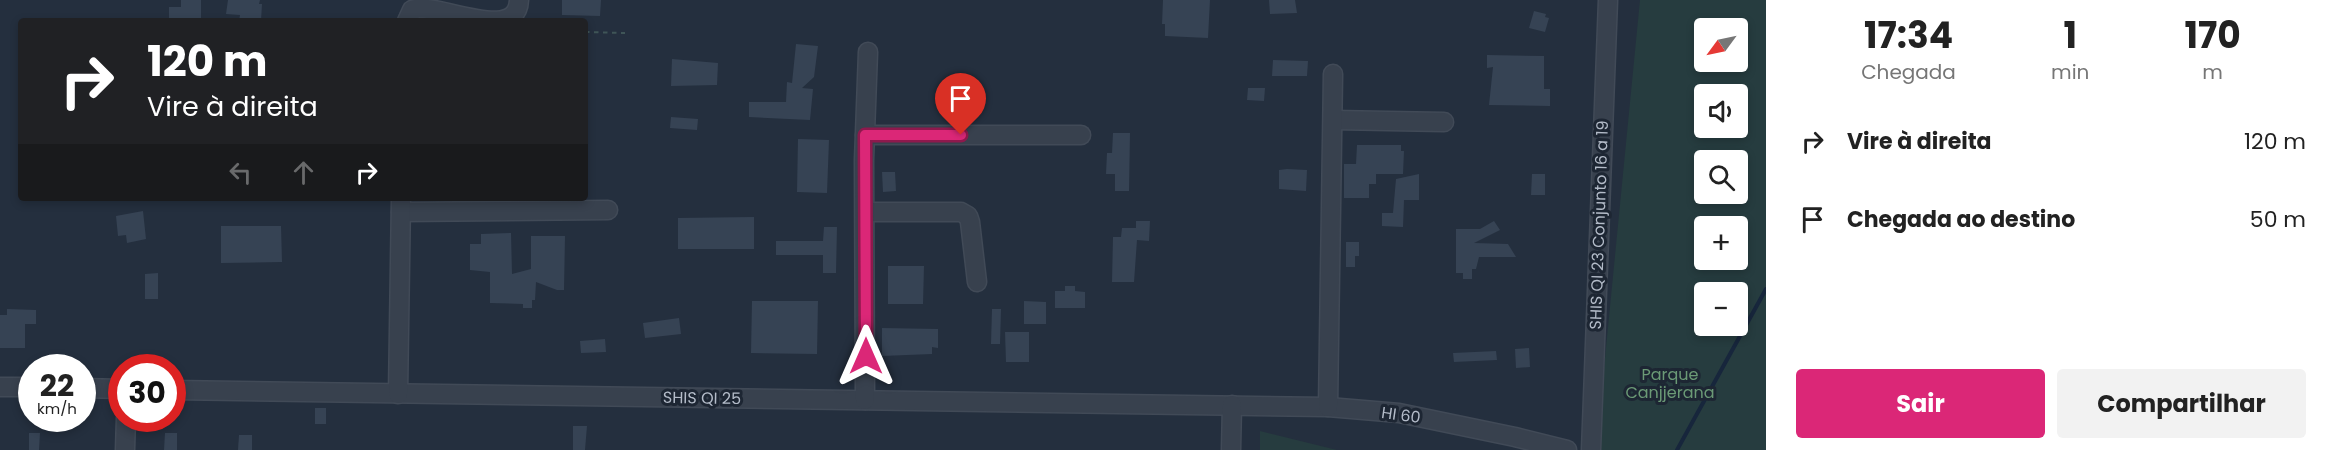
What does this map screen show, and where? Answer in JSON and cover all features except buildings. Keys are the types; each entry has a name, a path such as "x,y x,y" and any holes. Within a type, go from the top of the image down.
{"street":[{"path":"508,18 518,6 519,0"},
{"name":"SHIS QI 23 Conjunto 16 a 19","path":"1591,450 1608,0"},
{"path":"408,18 412,10 420,6 453,9 472,16 486,18"},
{"path":"865,400 865,135 868,51"},
{"path":"1328,407 1334,74"},
{"path":"1333,120 1444,122"},
{"path":"865,135 1081,135"},
{"path":"398,394 401,205 608,210"},
{"path":"866,212 961,212 968,216 977,282"},
{"path":"0,387 18,387"},
{"name":"SHIS QI 25","path":"186,390 1232,405"},
{"path":"1231,450 1232,405"},
{"name":"HI 60","path":"1232,405 1328,407 1399,413 1515,436 1567,450"},
{"path":"126,432 126,450"}],"path":[{"path":"588,32 625,33"}],"green space":[{"name":"Parque Canjjerana","path":"1640,0 1766,0 1766,450 1596,450"},
{"path":"1260,431 1337,450 1260,450"}],"waterway":[{"path":"1677,450 1766,289"}],"route":[{"path":"866,356 865,135 961,135"}]}
